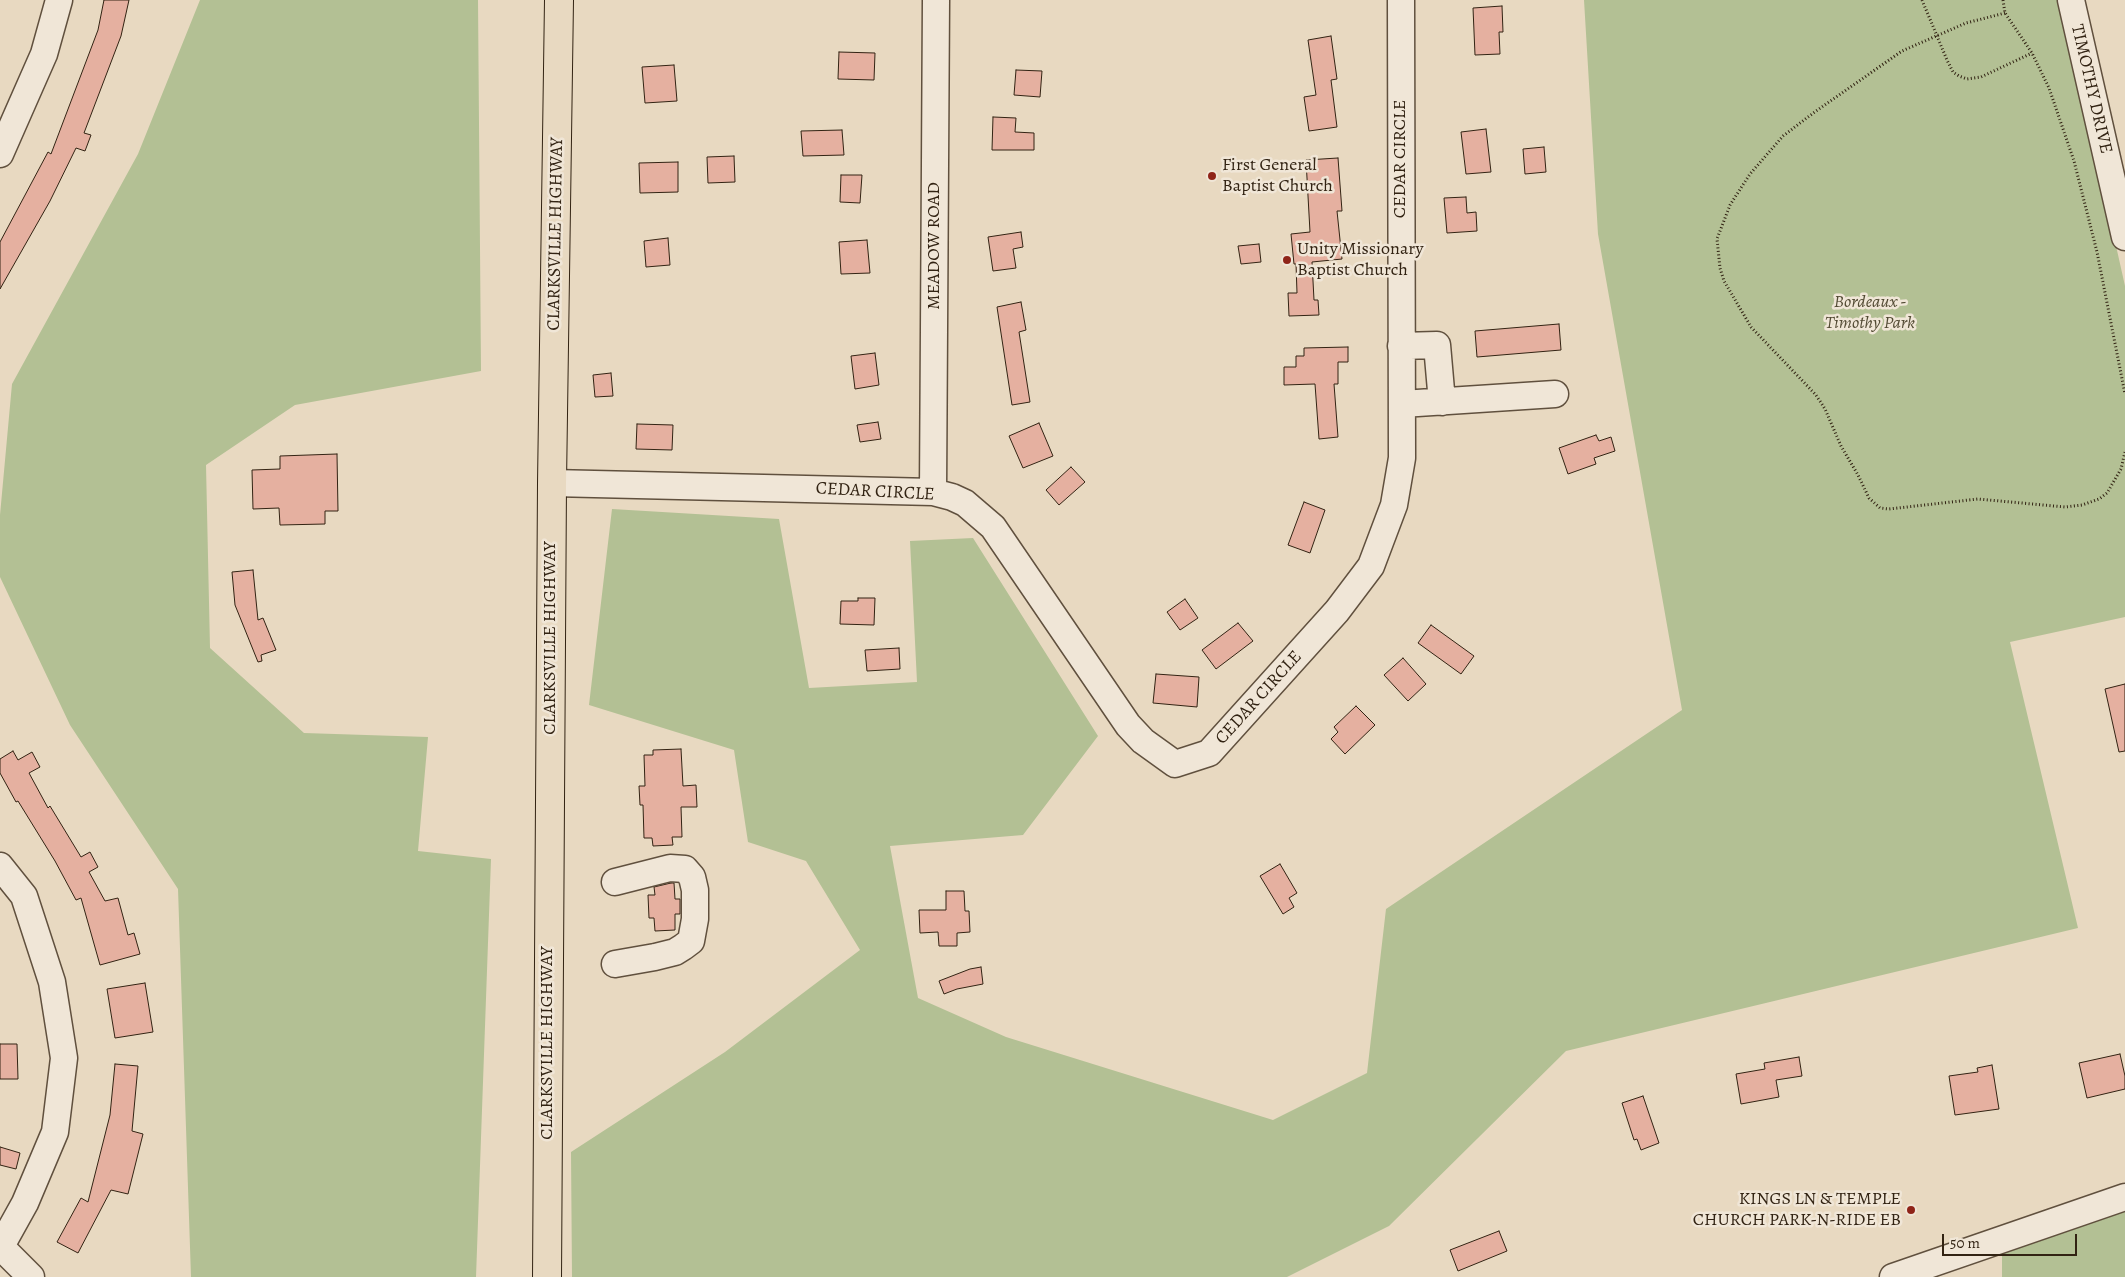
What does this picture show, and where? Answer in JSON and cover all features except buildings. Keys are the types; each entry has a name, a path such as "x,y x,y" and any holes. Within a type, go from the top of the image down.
{"main road":[{"name":"CLARKSVILLE HIGHWAY","path":"547,1277 552,483 559,0"}],"street":[{"path":"0,154 44,54 59,0"},
{"name":"MEADOW ROAD","path":"934,492 936,0"},
{"name":"CEDAR CIRCLE","path":"552,483 934,492 965,503 993,527 1128,724 1143,741 1174,764 1209,753 1337,611 1371,566 1394,505 1402,458 1401,0"},
{"name":"TIMOTHY DRIVE","path":"2071,0 2125,237"},
{"path":"1401,346 1437,345 1442,402"},
{"path":"1402,404 1554,394"},
{"path":"0,866 24,896 52,982 64,1058 55,1132 25,1203 0,1247 31,1277"},
{"path":"615,882 670,868 684,870 692,876 694,883 695,919 691,941 683,947 661,956 615,964"},
{"path":"1893,1277 2125,1197"}],"path":[{"path":"1922,0 1953,72 1967,79 1981,77 2032,53"},
{"path":"2003,0 2005,13 2032,53 2049,88 2074,160 2097,252 2125,394"},
{"path":"2005,13 1973,21 1936,35 1902,51 1783,136 1750,174 1730,205 1717,239 1720,268 1724,281 1751,328 1816,395 1825,409 1841,446 1869,498 1880,508 1889,509 1978,499 2064,507 2082,505 2099,499 2107,493 2121,469 2125,452"}],"green space":[{"path":"200,0 478,0 481,371 295,405 206,465 210,648 304,733 428,737 418,851 491,859 476,1277 191,1277 178,889 70,725 0,577 0,515 12,384 138,154"},
{"name":"Bordeaux - Timothy Park","path":"1584,0 2061,0 2125,286 2125,617 2010,642 2078,928 1566,1051 1389,1226 1287,1277 572,1277 571,1152 725,1052 860,950 806,861 748,842 734,750 589,705 612,509 779,519 809,688 917,682 910,541 973,538 1098,736 1023,835 890,846 918,998 1006,1037 1273,1120 1367,1073 1386,909 1682,710 1598,234"},
{"path":"2125,1197 2125,1277 2002,1277 2002,1239"}],"place":[{"name":"First General Baptist Church","path":"1212,176"},
{"name":"Unity Missionary Baptist Church","path":"1287,260"},
{"name":"KINGS LN & TEMPLE CHURCH PARK-N-RIDE EB","path":"1911,1210"}]}
